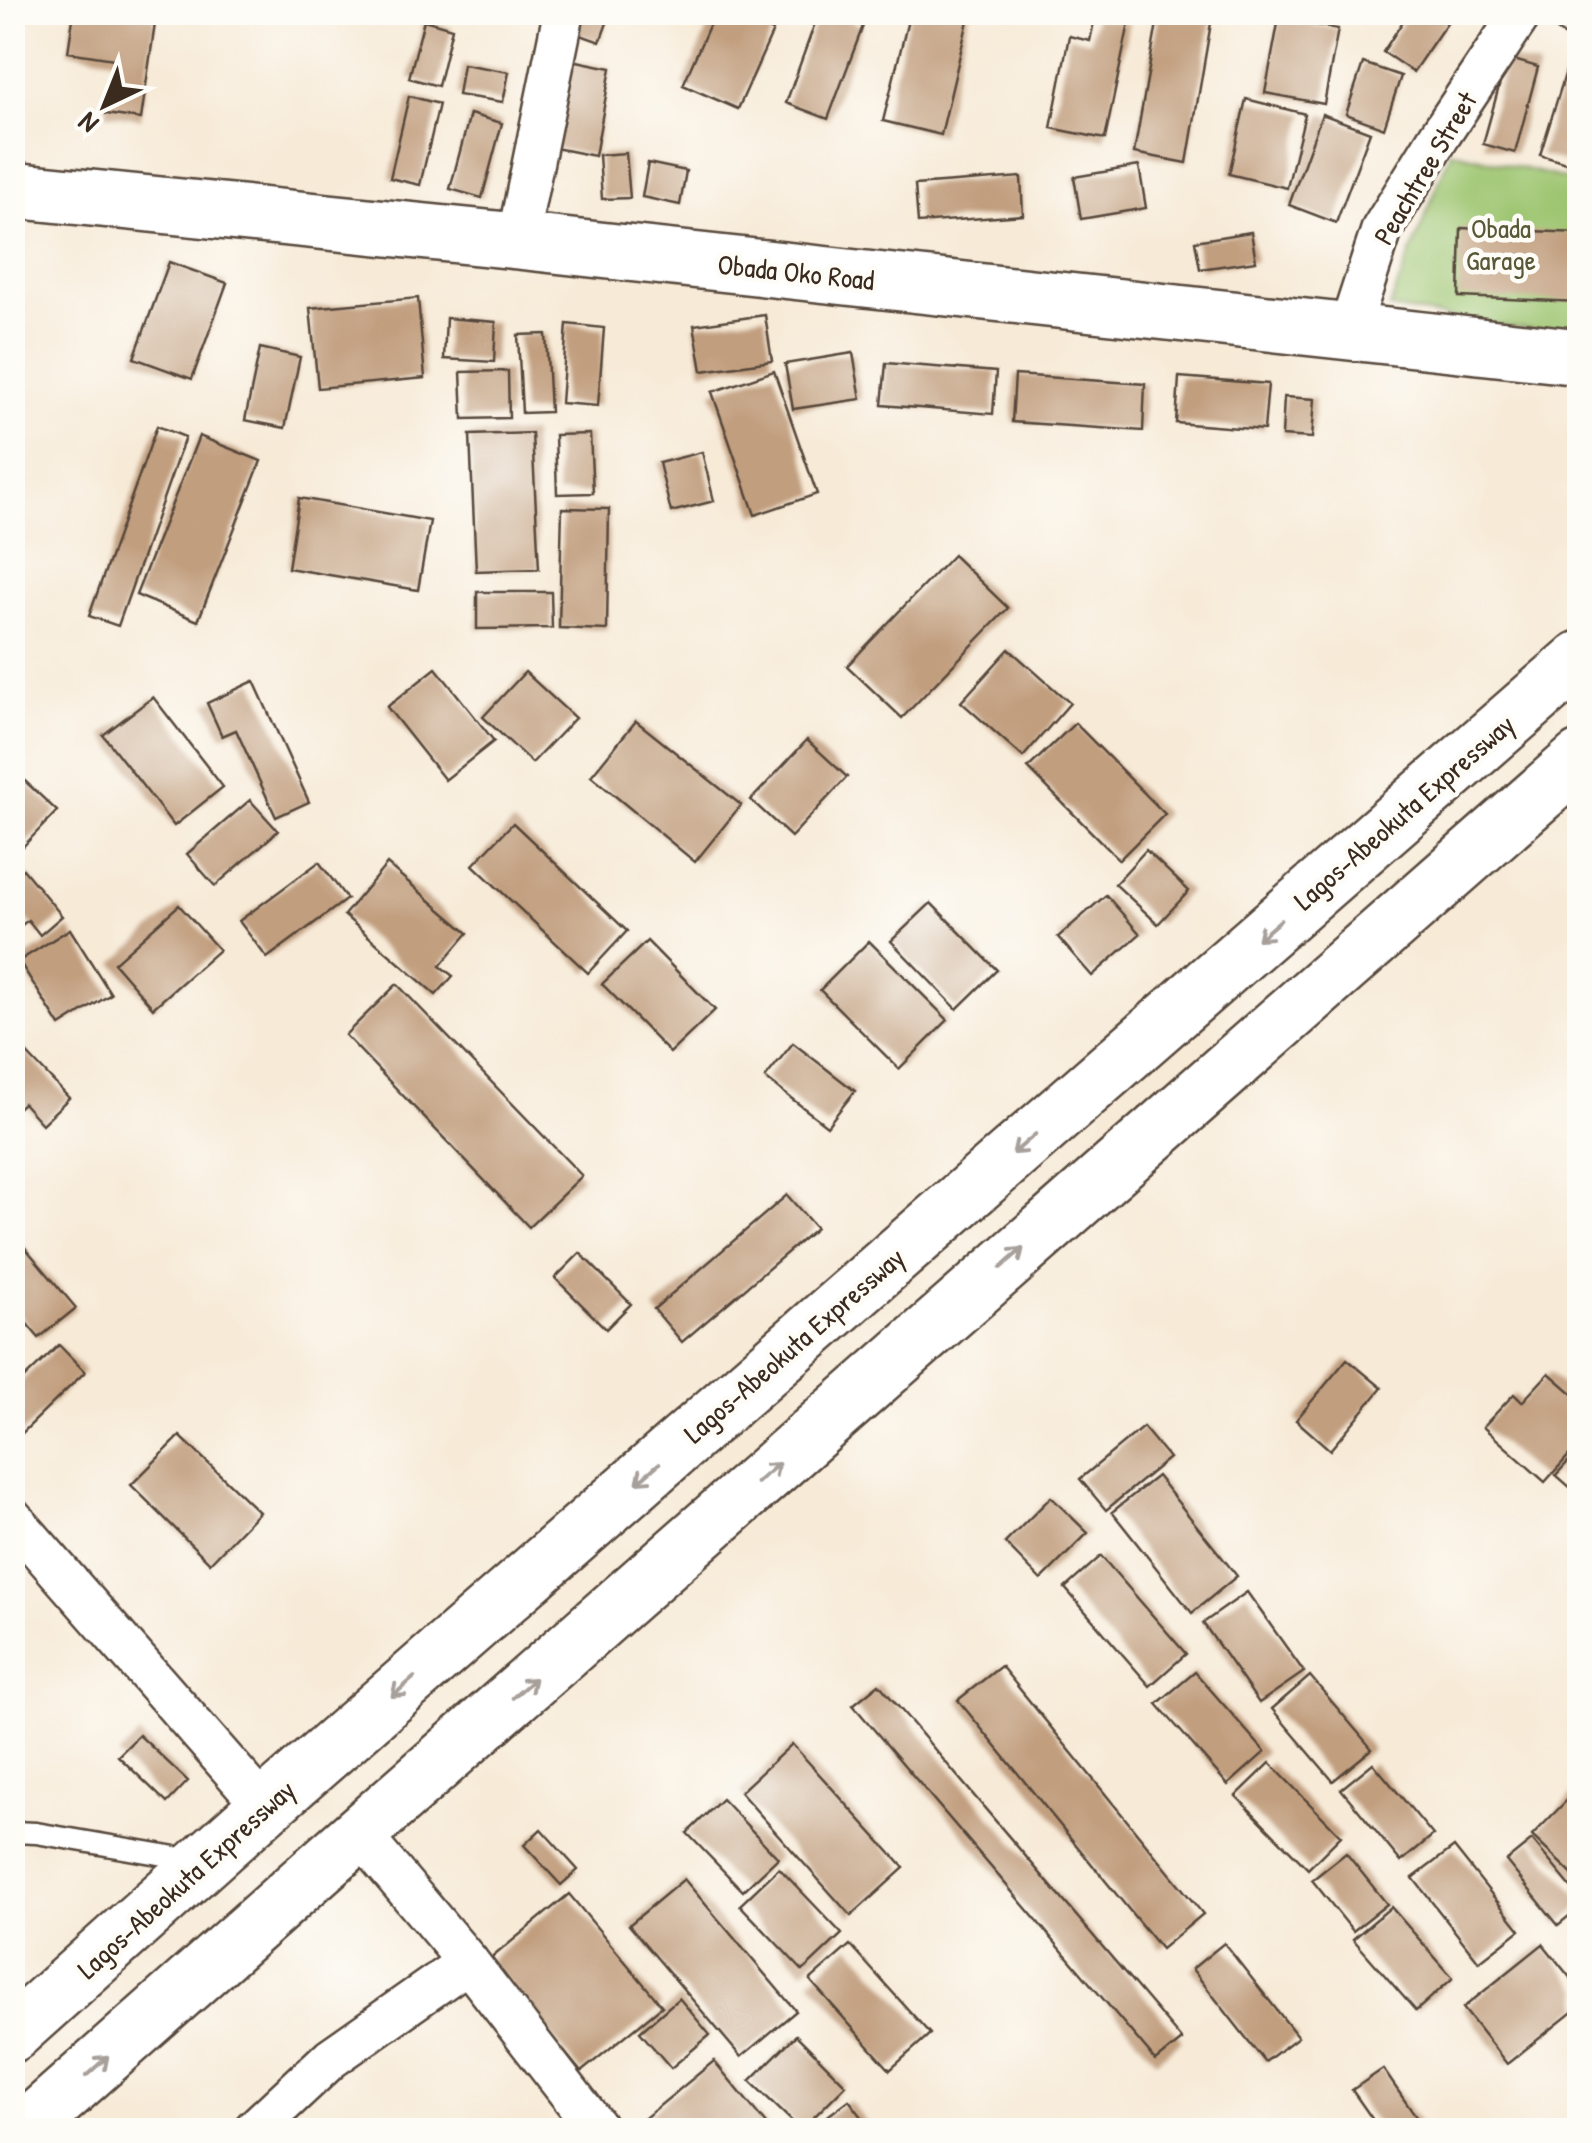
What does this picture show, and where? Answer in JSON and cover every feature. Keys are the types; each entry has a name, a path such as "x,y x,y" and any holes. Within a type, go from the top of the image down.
{"main road":[{"name":"Obada Oko Road","path":"12,190 1580,356"},
{"name":"Lagos-Abeokuta Expressway","path":"12,2034 266,1807 1580,659"},
{"path":"24,2130 1580,759"}],"street":[{"path":"516,241 564,12"},
{"name":"Peachtree Street","path":"1348,333 1382,230 1522,12"},
{"path":"12,1518 266,1807"},
{"path":"359,1832 468,1962 598,2130"},
{"path":"254,2130 331,2058 468,1962"}],"lane":[{"path":"12,1832 205,1862"}],"green space":[{"name":"Obada Garage","path":"1451,151 1579,182 1579,335 1389,308"}],"building":[{"path":"74,12 130,12 156,17 141,119 106,114 114,59 68,52"},
{"path":"576,12 611,12 600,42 569,31"},
{"path":"715,12 732,12 773,31 738,109 683,85"},
{"path":"819,12 863,26 828,119 786,103"},
{"path":"910,12 970,12 941,135 883,121"},
{"path":"1159,12 1212,17 1187,163 1134,153"},
{"path":"1409,12 1434,12 1448,21 1413,72 1383,52"},
{"path":"1533,12 1580,12 1580,47"},
{"path":"1095,17 1129,23 1105,139 1051,128 1069,36 1090,41"},
{"path":"1279,18 1338,29 1324,104 1265,93"},
{"path":"424,20 452,28 438,86 409,78"},
{"path":"562,58 611,68 595,156 545,146"},
{"path":"1507,58 1538,67 1515,153 1483,144"},
{"path":"1363,63 1401,76 1384,128 1346,114"},
{"path":"463,64 509,72 503,102 458,95"},
{"path":"1567,68 1580,72 1580,141 1572,165 1540,155"},
{"path":"409,96 439,104 420,185 390,178"},
{"path":"1246,99 1305,114 1287,188 1229,174"},
{"path":"470,114 502,123 482,198 450,189"},
{"path":"1322,114 1370,132 1336,223 1289,205"},
{"path":"626,153 630,198 602,199 599,155"},
{"path":"648,163 686,171 680,205 642,197"},
{"path":"1139,166 1146,208 1081,219 1074,177"},
{"path":"1021,177 1023,215 918,223 915,185"},
{"path":"1461,228 1580,233 1580,302 1459,297"},
{"path":"1251,232 1256,261 1200,269 1195,241"},
{"path":"169,262 227,283 192,379 134,358"},
{"path":"418,298 425,378 318,388 310,308"},
{"path":"765,315 772,361 702,371 694,325"},
{"path":"446,318 496,322 494,362 444,359"},
{"path":"567,324 604,328 598,406 561,403"},
{"path":"546,334 550,412 522,413 518,335"},
{"path":"260,348 300,357 285,428 245,420"},
{"path":"853,353 861,399 793,409 785,364"},
{"path":"886,363 996,372 993,414 882,405"},
{"path":"508,371 509,418 463,419 461,372"},
{"path":"774,371 817,494 755,515 712,392"},
{"path":"1015,375 1145,384 1143,431 1012,422"},
{"path":"1179,377 1268,384 1264,430 1176,423"},
{"path":"1284,397 1315,399 1312,438 1282,436"},
{"path":"157,426 185,437 118,626 89,616"},
{"path":"532,433 539,569 476,571 470,435"},
{"path":"590,434 593,493 557,494 555,435"},
{"path":"199,436 261,461 198,621 136,595"},
{"path":"702,452 714,501 671,512 659,463"},
{"path":"299,498 430,521 418,590 288,568"},
{"path":"562,508 609,509 607,630 559,628"},
{"path":"953,555 1008,608 902,718 847,666"},
{"path":"477,592 551,592 552,628 477,629"},
{"path":"1009,649 1070,703 1023,757 961,702"},
{"path":"436,668 494,741 445,780 387,707"},
{"path":"525,672 575,718 532,763 483,717"},
{"path":"254,681 309,802 276,817 236,730 222,736 207,703"},
{"path":"153,697 223,787 174,826 103,735"},
{"path":"636,721 741,805 695,862 591,776"},
{"path":"1075,723 1165,814 1119,860 1028,768"},
{"path":"807,740 847,777 791,837 751,800"},
{"path":"12,769 57,811 15,855 12,853"},
{"path":"250,800 278,831 215,886 187,854"},
{"path":"513,823 627,931 588,973 473,865"},
{"path":"1146,850 1189,891 1158,924 1115,884"},
{"path":"319,862 347,899 267,958 239,921"},
{"path":"387,864 468,933 440,966 453,976 436,995 344,915"},
{"path":"23,869 62,916 40,935 28,920 12,933 12,878"},
{"path":"1106,895 1140,934 1092,976 1058,937"},
{"path":"931,903 997,970 957,1009 891,941"},
{"path":"179,905 219,950 153,1008 114,963"},
{"path":"70,929 111,994 60,1026 19,961"},
{"path":"647,941 715,1010 670,1053 602,984"},
{"path":"869,941 948,1020 899,1069 820,990"},
{"path":"397,984 582,1176 529,1227 345,1035"},
{"path":"17,1043 69,1098 42,1124 23,1103 12,1113 12,1048"},
{"path":"793,1043 855,1091 827,1126 765,1078"},
{"path":"787,1195 816,1228 682,1342 654,1309"},
{"path":"12,1232 76,1308 39,1338 12,1306"},
{"path":"580,1253 631,1304 606,1329 555,1278"},
{"path":"59,1345 85,1372 12,1443 12,1390"},
{"path":"1347,1359 1382,1388 1330,1450 1296,1420"},
{"path":"1549,1373 1580,1400 1580,1443 1545,1482 1483,1427 1514,1394 1522,1402"},
{"path":"1143,1427 1169,1458 1106,1510 1080,1479"},
{"path":"180,1436 259,1512 210,1563 131,1485"},
{"path":"1580,1449 1580,1496 1556,1475"},
{"path":"1157,1476 1237,1576 1192,1613 1112,1512"},
{"path":"1051,1497 1088,1533 1041,1580 1005,1543"},
{"path":"1101,1556 1186,1654 1150,1686 1065,1588"},
{"path":"1247,1592 1304,1672 1259,1703 1203,1623"},
{"path":"1001,1666 1203,1914 1161,1949 958,1700"},
{"path":"1195,1672 1265,1752 1228,1785 1157,1704"},
{"path":"1310,1676 1372,1749 1333,1781 1272,1709"},
{"path":"879,1684 1182,2040 1156,2061 853,1705"},
{"path":"139,1735 188,1781 167,1803 118,1756"},
{"path":"792,1744 904,1868 851,1916 740,1792"},
{"path":"1270,1763 1341,1836 1308,1869 1236,1796"},
{"path":"1373,1763 1433,1835 1401,1862 1341,1789"},
{"path":"1572,1795 1580,1803 1580,1882 1532,1836"},
{"path":"722,1799 778,1858 743,1891 687,1833"},
{"path":"541,1829 578,1870 561,1885 524,1845"},
{"path":"1532,1840 1580,1898 1580,1907 1558,1925 1506,1861"},
{"path":"1454,1847 1520,1930 1479,1962 1413,1878"},
{"path":"1346,1853 1387,1904 1353,1931 1312,1880"},
{"path":"779,1868 842,1934 803,1971 740,1905"},
{"path":"684,1879 796,2011 741,2057 629,1925"},
{"path":"569,1894 662,2006 581,2072 489,1960"},
{"path":"1391,1907 1453,1978 1416,2011 1353,1939"},
{"path":"1224,1943 1298,2037 1265,2062 1192,1969"},
{"path":"1543,1944 1580,1990 1580,2006 1507,2064 1463,2008"},
{"path":"850,1945 930,2034 890,2070 810,1980"},
{"path":"679,1998 710,2035 671,2068 640,2032"},
{"path":"796,2035 846,2085 801,2130 750,2081"},
{"path":"714,2061 771,2130 639,2130 635,2126"},
{"path":"1383,2069 1425,2130 1380,2130 1352,2090"},
{"path":"849,2100 872,2130 809,2130"}]}
